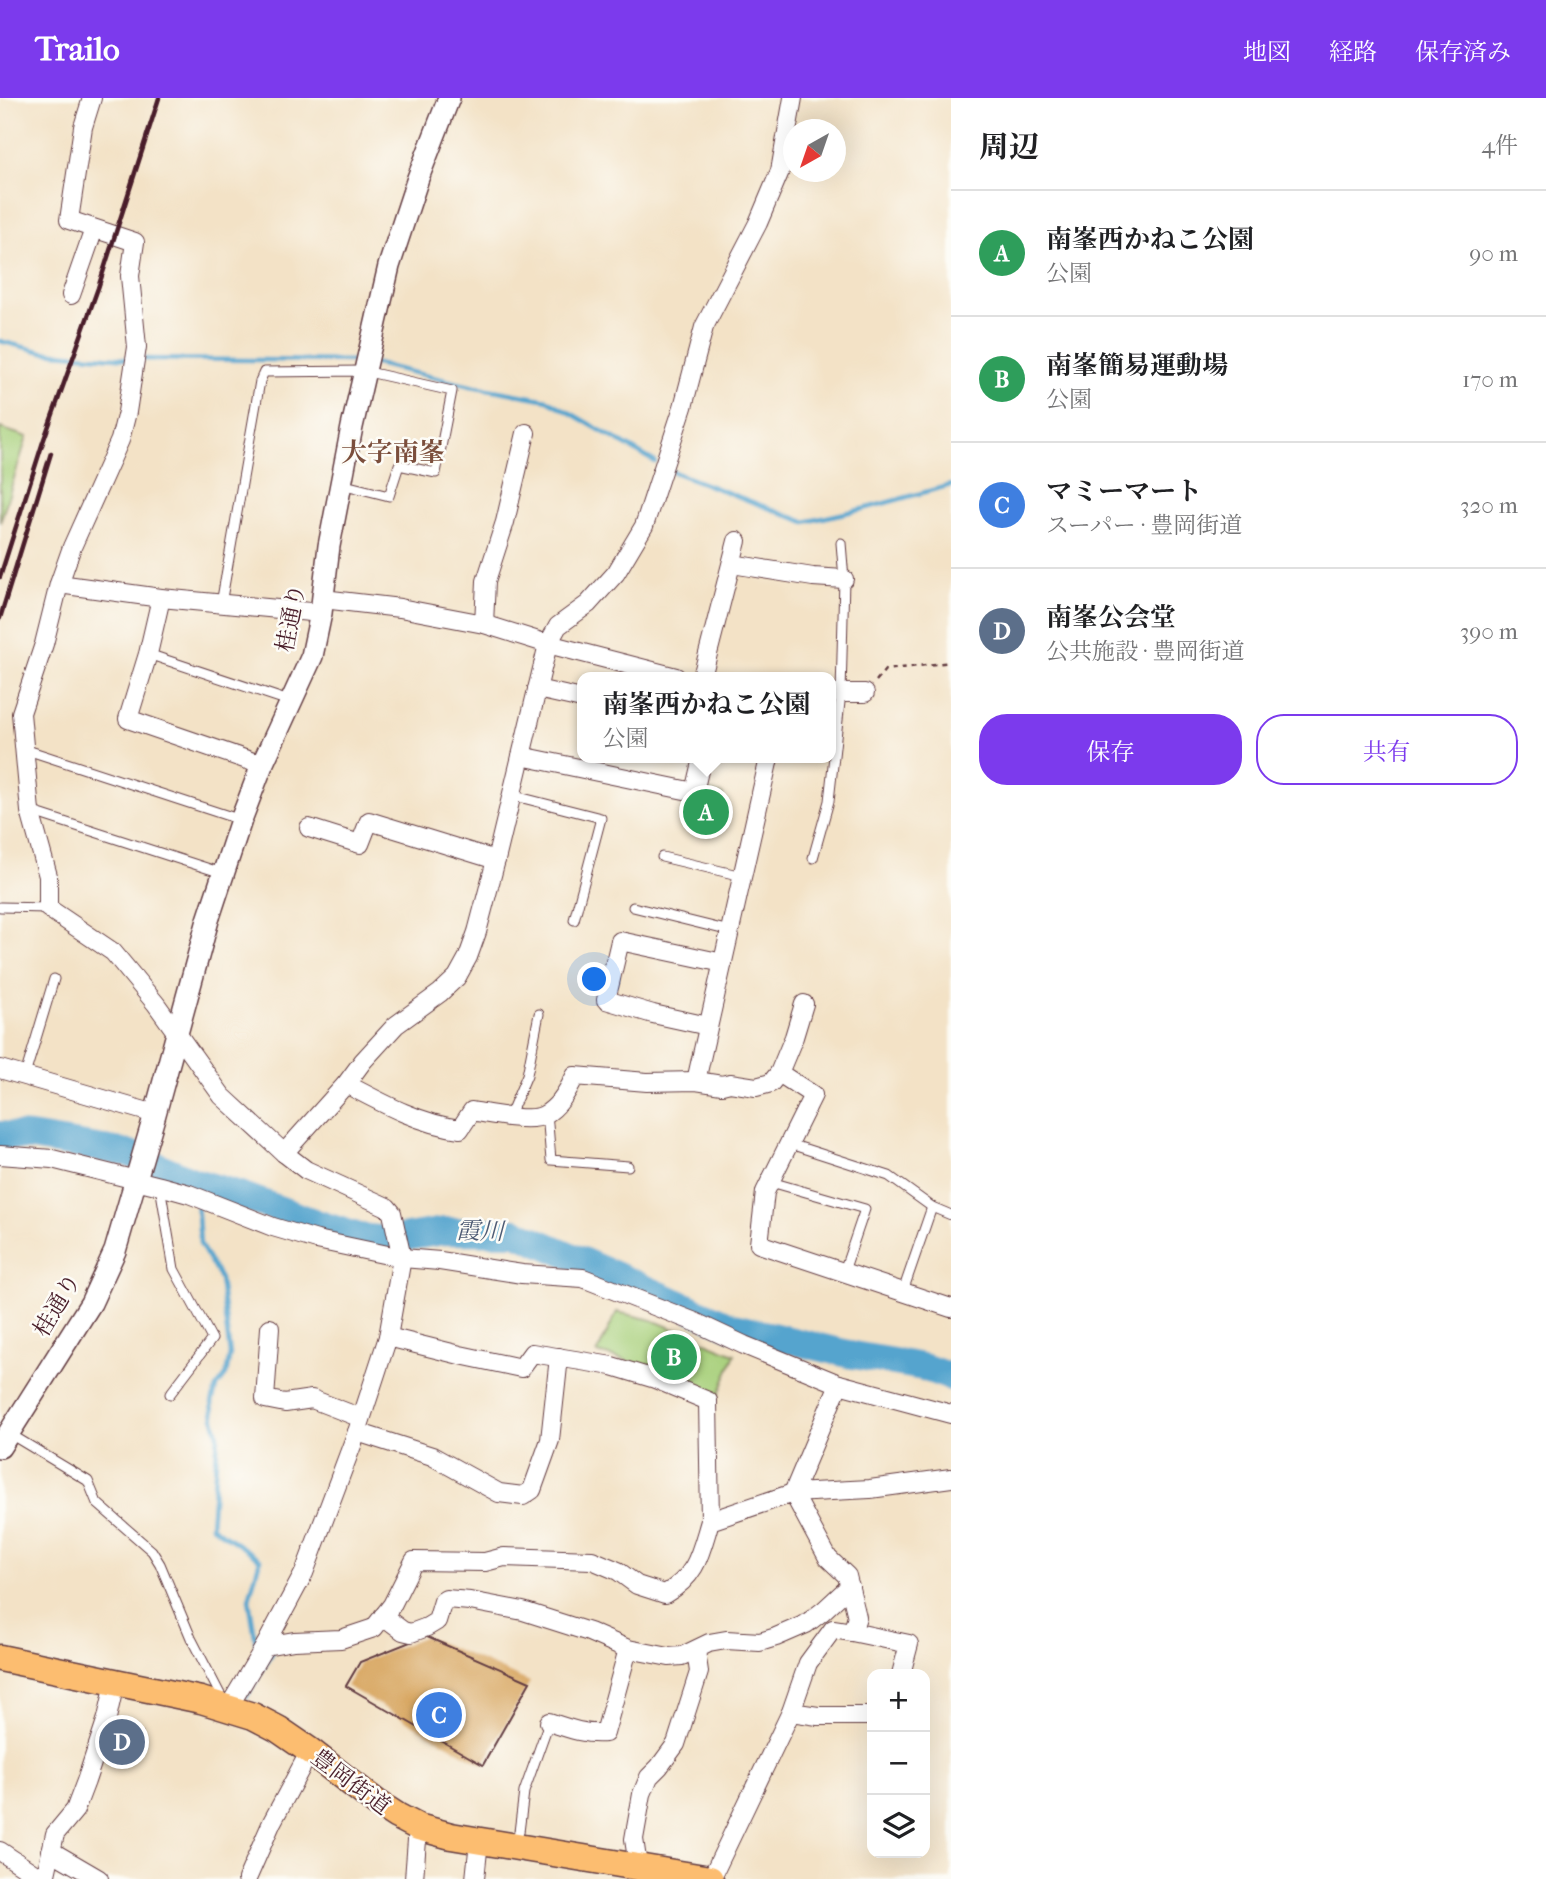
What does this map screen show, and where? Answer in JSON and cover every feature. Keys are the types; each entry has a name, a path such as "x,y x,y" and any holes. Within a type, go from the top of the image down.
{"main road":[{"name":"豊岡街道","path":"0,1658 228,1708 253,1716 310,1751 376,1803 418,1827 451,1836 513,1846 593,1869 638,1866 711,1879"}],"street":[{"path":"92,98 83,127 69,220 135,242 130,276 137,347 120,440 72,547 21,713 30,811 48,876 48,908 113,952 156,1004 222,1096 284,1153 306,1170 387,1207 392,1213 402,1258 388,1337 359,1425 304,1573 228,1708"},
{"name":"桂通り","path":"2,1442 91,1303 115,1251 223,873 262,765 312,656 340,484 389,266 449,98"},
{"path":"284,1153 396,1025 457,977 468,957 496,860 548,644 558,626 589,604 616,573 644,526 704,327 758,223 780,171 793,98"},
{"path":"71,295 94,229"},
{"path":"484,624 486,582 505,522 526,433"},
{"path":"703,672 737,541"},
{"path":"732,564 813,577 844,579"},
{"path":"59,584 221,604 400,608 484,624 548,644 657,672"},
{"path":"161,598 148,654 128,719 262,765"},
{"path":"537,688 577,698"},
{"path":"836,693 865,693"},
{"path":"521,757 694,792 701,763"},
{"path":"696,1081 768,763"},
{"path":"309,828 360,844 369,821 496,860"},
{"path":"708,1026 606,1000 620,941 723,963"},
{"path":"346,1084 392,1108 460,1129 472,1111 509,1117 542,1117 557,1106 575,1076 647,1083 696,1081 755,1087 771,1083 779,1073 804,1004"},
{"path":"0,1069 155,1114"},
{"path":"779,1073 813,1094 765,1192 759,1244 951,1308"},
{"path":"0,1155 52,1158 135,1179 197,1197 273,1227 317,1240 402,1258 522,1274 583,1278 695,1322 839,1384 951,1414"},
{"path":"270,1328 265,1399 285,1402 312,1399 359,1425 432,1456 499,1493 523,1496 532,1490 550,1440 559,1357"},
{"path":"265,1646 294,1641 341,1639 374,1628 392,1605 414,1561 485,1562 504,1557 593,1560 618,1571 637,1585 665,1594 690,1576 700,1552 710,1521 708,1401 612,1366 532,1353 521,1368 388,1337"},
{"path":"793,1493 839,1384"},
{"path":"710,1521 793,1493 870,1489 951,1478"},
{"path":"793,1493 828,1558 847,1576 857,1617 852,1632"},
{"path":"383,1616 403,1631 411,1633 437,1621 446,1599 471,1601 523,1611 589,1632 628,1649 669,1657 682,1656 709,1643 726,1640 760,1642 806,1624 850,1586"},
{"path":"711,1879 791,1712 808,1663 833,1629 909,1644 902,1669"},
{"path":"549,1722 580,1731 605,1733 628,1649"},
{"path":"638,1866 634,1839 642,1794 649,1777 676,1744 699,1672 696,1651"},
{"path":"0,1851 43,1879 55,1834 75,1810 86,1782 107,1718 115,1683"},
{"path":"791,1712 818,1716 867,1716"},
{"path":"247,1879 271,1822 310,1751"},
{"path":"414,1879 418,1827"},
{"path":"475,1879 479,1841"},
{"path":"51,1851 99,1879"}],"lane":[{"path":"221,604 260,381 264,372 366,365 452,391 436,473 399,465 389,496 340,484"},
{"path":"836,680 844,579 841,543"},
{"path":"148,654 292,702"},
{"path":"24,749 241,820"},
{"path":"813,858 829,801 831,763"},
{"path":"512,796 601,818 574,920"},
{"path":"30,811 223,873"},
{"path":"662,857 742,876"},
{"path":"0,907 48,908"},
{"path":"633,907 730,931"},
{"path":"25,1075 54,979"},
{"path":"509,1117 527,1075 539,1014"},
{"path":"547,1113 551,1160 628,1166"},
{"path":"790,1144 889,1176 932,1207 951,1215"},
{"path":"771,1182 865,1209 844,1271"},
{"path":"160,1186 174,1269 212,1339 170,1394"},
{"path":"903,1291 932,1207"},
{"path":"2,1442 88,1481 97,1503 152,1551 191,1638 228,1708"},
{"path":"513,1846 519,1832 524,1792 549,1722"}],"path":[{"path":"865,693 885,670 951,662"}],"green space":[{"path":"0,428 27,437 0,523"},
{"path":"700,788 723,795 712,835 690,829"},
{"path":"617,1312 652,1320 735,1354 717,1399 659,1372 597,1353"}],"building":[{"path":"425,1636 530,1682 483,1765 346,1686 360,1662"},
{"path":"115,1721 142,1733 132,1758 114,1750 112,1755 102,1751"}],"waterway":[{"path":"0,341 43,352 129,359"},
{"path":"141,359 360,361"},
{"path":"372,363 471,386 548,400 655,462"},
{"path":"671,471 805,522 951,485"},
{"name":"霞川","path":"0,1135 31,1137 128,1153 195,1182 360,1237 388,1240 444,1231 516,1232 733,1327 853,1355 923,1367 951,1377"},
{"path":"197,1202 200,1244 220,1279 230,1354 226,1375 216,1388 212,1403 218,1435 211,1526 260,1559 249,1599 256,1643 260,1646"},
{"path":"247,1696 272,1653 268,1650"}],"railway":[{"path":"0,577 159,98"},
{"path":"0,618 51,453"}],"place":[{"name":"南峯西かねこ公園","path":"706,812"},
{"name":"南峯簡易運動場","path":"674,1357"},
{"name":"マミーマート","path":"439,1715"},
{"name":"南峯公会堂","path":"122,1742"}],"district":[{"name":"大字南峯","path":"393,452"}]}
